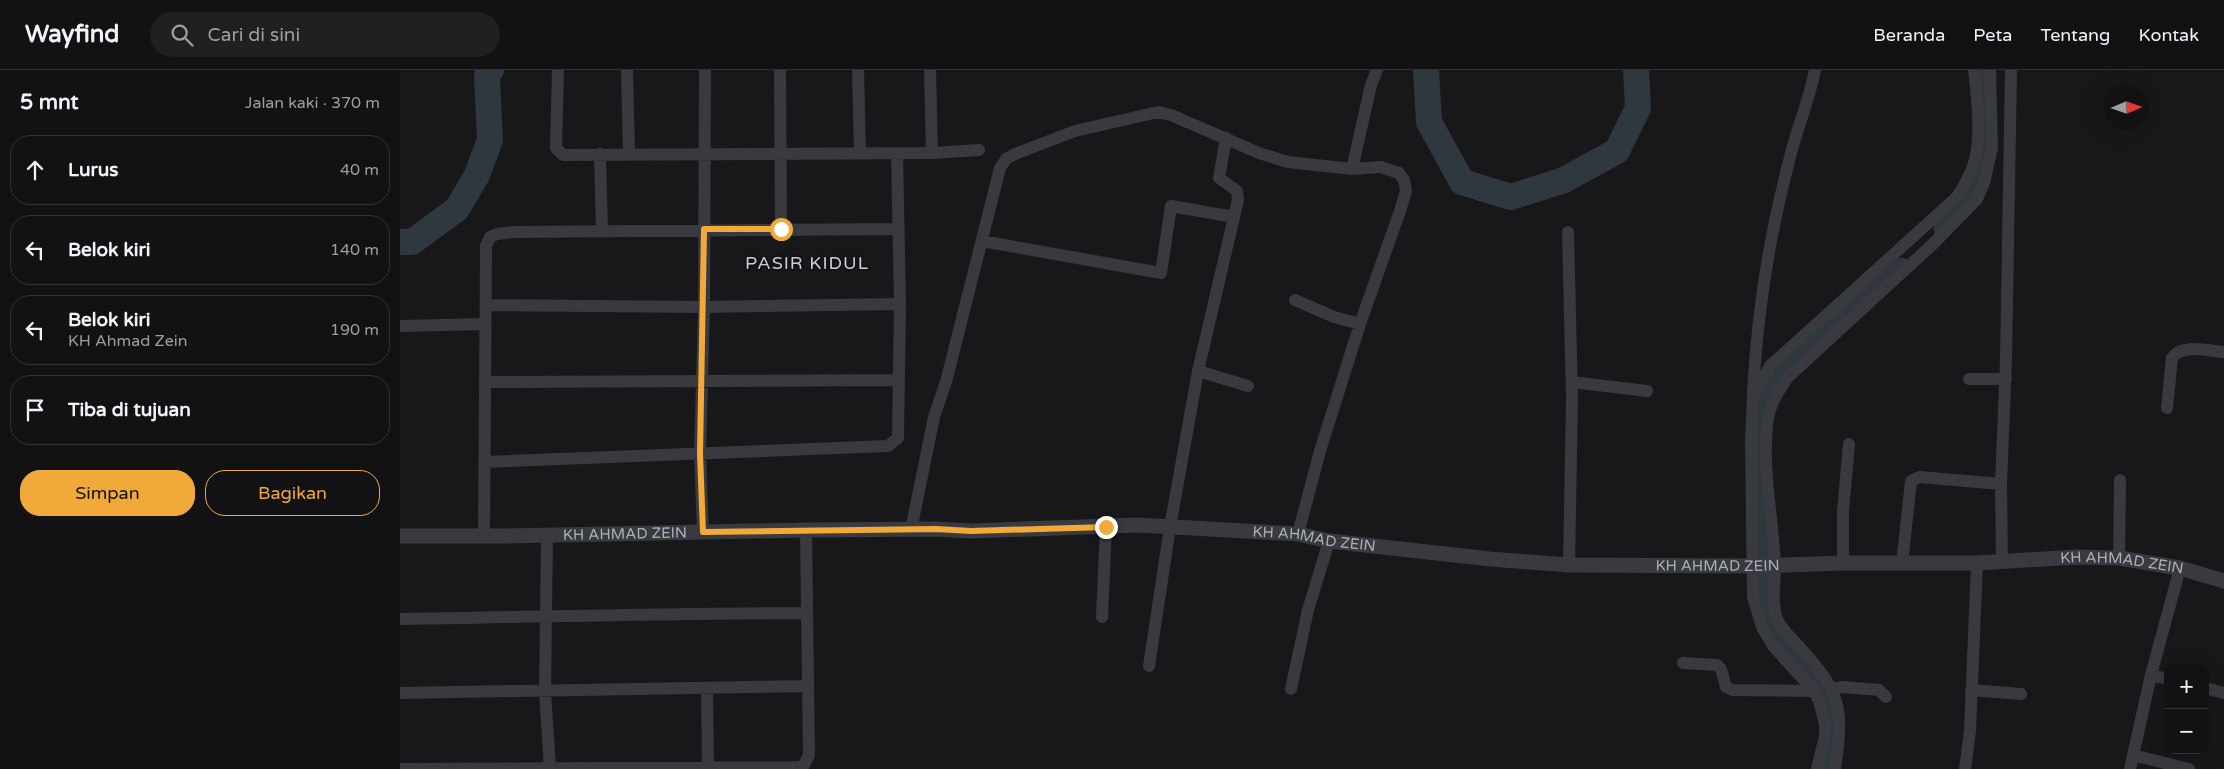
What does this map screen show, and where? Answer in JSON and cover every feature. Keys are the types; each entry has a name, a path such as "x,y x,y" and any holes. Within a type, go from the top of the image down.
{"street":[{"path":"558,70 556,148 563,155 932,153 979,150"},
{"path":"628,70 629,154"},
{"path":"703,532 700,381 704,307 705,70"},
{"path":"780,70 781,229"},
{"path":"858,70 860,153"},
{"path":"930,70 932,153"},
{"path":"1352,169 1371,85 1377,70"},
{"path":"1815,70 1789,160 1769,249 1755,348 1751,440 1761,514 1765,566 1774,605 1779,624 1812,661 1833,689 1840,721 1835,769"},
{"path":"1818,769 1825,724 1819,701 1814,691 1773,646 1762,627 1753,597 1765,566 1761,514 1768,417 1776,394 1788,377 1945,234 1977,199 1984,183 1992,148 1974,70"},
{"path":"1753,397 1770,366 1957,197 1975,162 1990,70"},
{"path":"2002,562 2010,70"},
{"path":"910,530 934,417 946,382 1000,168 1006,159 1015,154 1075,131 1158,112 1171,115 1259,153 1288,162 1352,169 1390,169 1404,180 1406,191 1360,324 1320,451 1298,534"},
{"path":"1149,666 1170,527 1198,371 1239,195 1219,178 1226,138"},
{"path":"485,462 888,446 898,438 897,380 900,304 897,153"},
{"path":"600,154 602,231"},
{"path":"982,240 1160,273 1162,272 1171,206 1234,217"},
{"path":"484,536 486,251 490,237 497,234 515,232 704,229 899,229"},
{"path":"1568,232 1572,382 1569,565"},
{"path":"1296,300 1334,317 1360,324"},
{"path":"486,305 704,307 900,304"},
{"path":"400,326 485,324"},
{"path":"2167,408 2172,358 2175,353 2185,349 2224,352"},
{"path":"1198,371 1248,386"},
{"path":"1969,379 2006,379"},
{"path":"485,382 897,380"},
{"path":"1572,382 1647,390"},
{"path":"1843,563 1843,510 1850,444"},
{"path":"1902,564 1911,481 1919,477 2002,484"},
{"path":"2119,558 2120,480"},
{"path":"1102,617 1106,527"},
{"name":"KH AHMAD ZEIN","path":"400,536 806,530 971,531 1170,527 1298,534 1329,541 1569,565 1765,566 1843,563 1977,563 2077,557 2119,558 2180,568 2224,581"},
{"path":"400,768 799,767 804,765 809,755 805,613 806,530"},
{"path":"546,535 545,692 550,768"},
{"path":"1291,690 1308,610 1329,541"},
{"path":"1966,769 1977,563"},
{"path":"2130,769 2151,675 2180,568"},
{"path":"400,619 608,614 805,613"},
{"path":"1683,663 1717,665 1721,669 1726,687 1732,690 1814,691"},
{"path":"2151,675 2164,678"},
{"path":"400,693 807,686"},
{"path":"1833,689 1842,687 1879,690 1886,697"},
{"path":"707,689 708,766"},
{"path":"2209,689 2224,693"},
{"path":"1971,690 2022,694"},
{"path":"2133,755 2189,769"}],"waterway":[{"path":"400,242 412,242 457,209 477,175 490,140 487,76 491,70"},
{"path":"1426,70 1429,122 1462,182 1511,197 1564,180 1617,151 1638,108 1636,70"},
{"path":"1941,229 1973,189 1986,149 1981,70"},
{"path":"1825,769 1834,726 1829,698 1818,680 1795,657 1772,625 1764,591 1760,423 1765,399 1773,384 1793,360 1902,265"}],"district":[{"name":"PASIR KIDUL","path":"807,263"}],"route":[{"path":"781,229 704,229 704,307 700,381 703,532 936,529 971,531 1106,527"}]}
